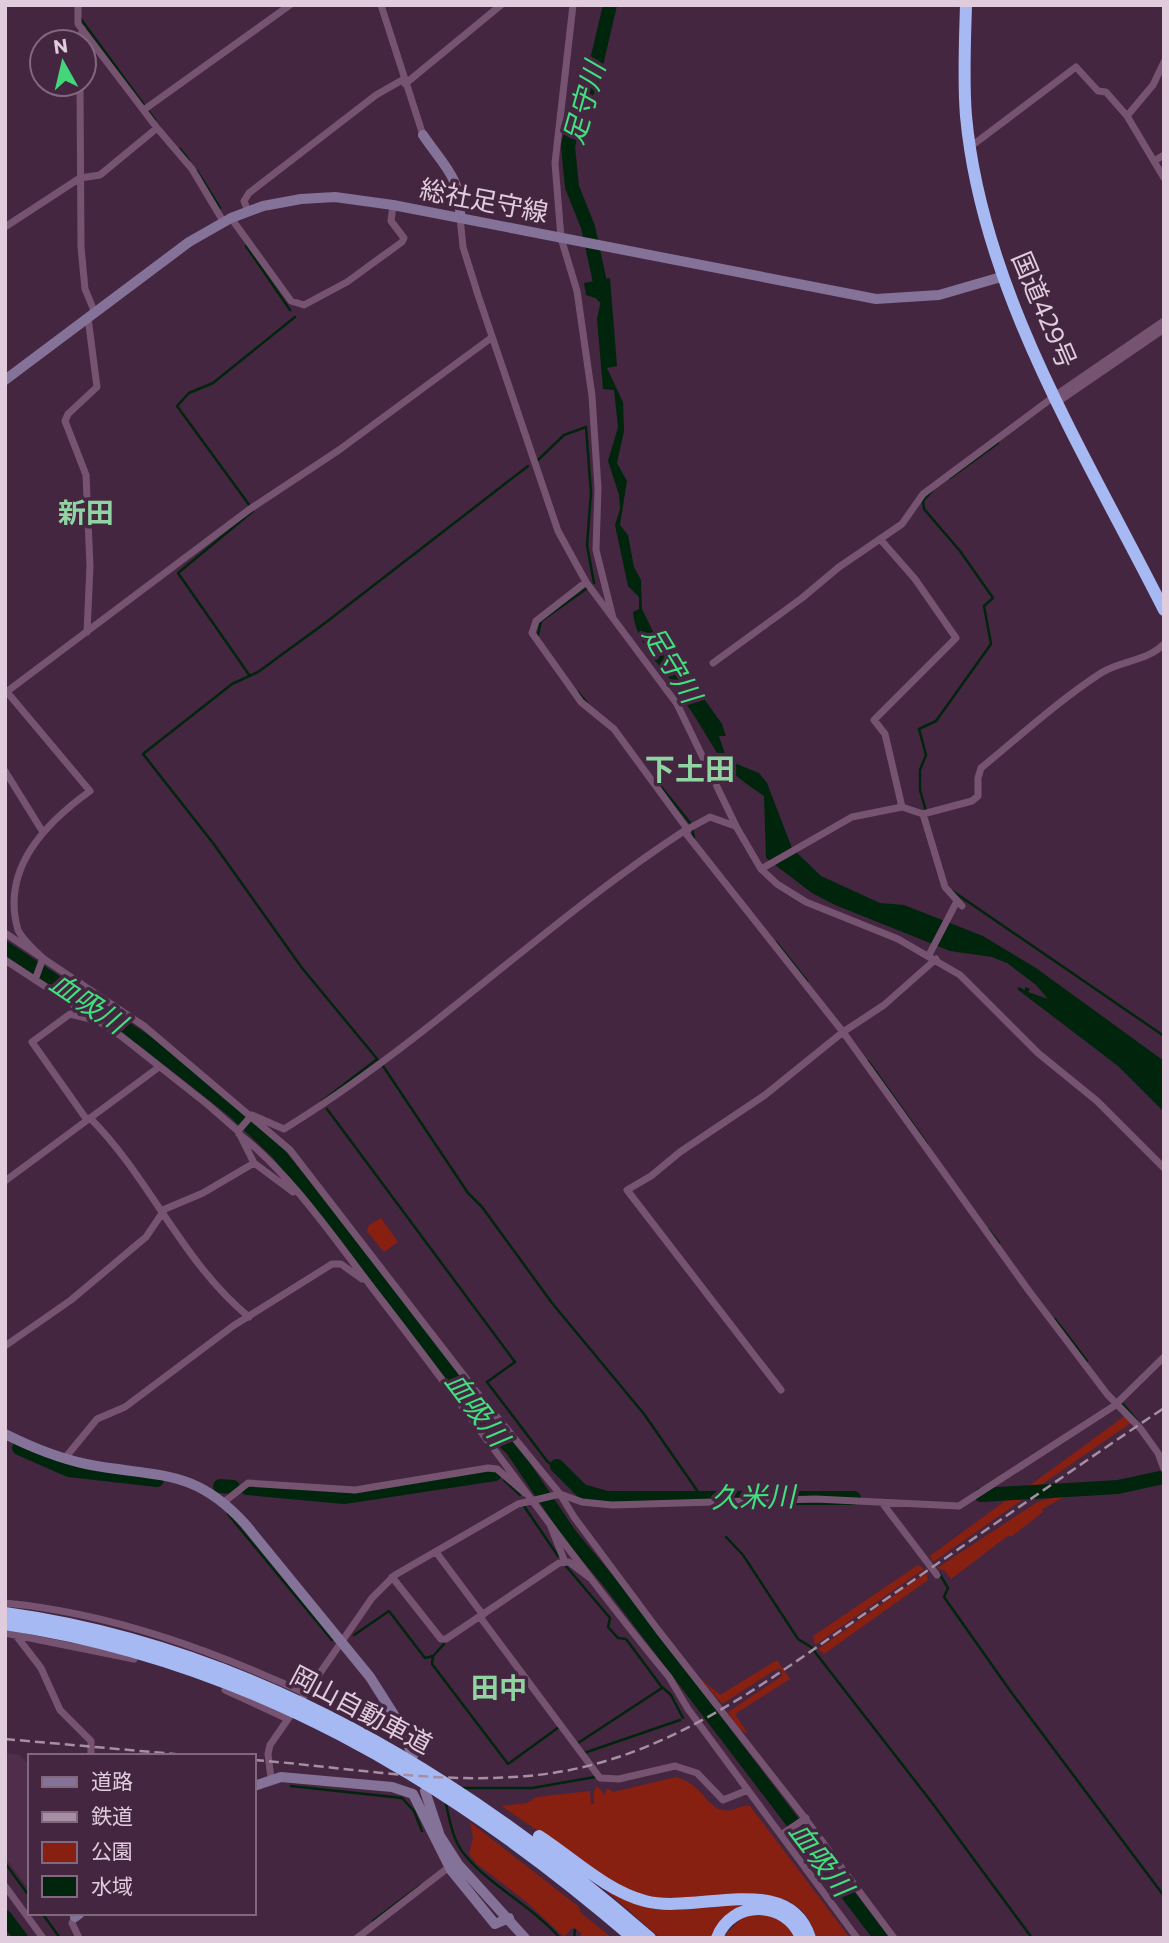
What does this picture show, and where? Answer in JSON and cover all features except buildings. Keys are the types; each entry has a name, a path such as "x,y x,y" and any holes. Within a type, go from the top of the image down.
{"highway":[{"name":"国道429号","path":"966,5 964,76 970,147 982,210 1002,276 1057,398 1164,610"},
{"name":"岡山自動車道","path":"5,1613 108,1632 215,1665 337,1720 457,1789 590,1886 650,1938"},
{"name":"岡山自動車道","path":"7,1632 106,1643 156,1656 274,1701 497,1818 633,1938"},
{"path":"497,1818 632,1897 671,1906 767,1900 793,1911 810,1938"},
{"path":"586,1897 626,1938"},
{"path":"717,1938 728,1919 742,1911 759,1908 787,1918 801,1938"}],"street":[{"path":"78,5 77,18 82,28"},
{"path":"146,108 290,5"},
{"path":"381,5 423,135 455,180 461,196 460,217 464,247 491,338 558,531 586,582 677,704 737,828 763,868 777,884 806,902 932,955 978,989 1038,1053 1097,1101 1164,1168"},
{"path":"248,211 244,201 249,193 376,95 404,81 501,5"},
{"path":"573,5 555,163 564,238 584,331 593,396 598,488 596,550 613,618"},
{"path":"98,49 146,108 157,128 192,169 227,220 291,301 304,305 347,282 402,242 404,238 391,220 393,205"},
{"path":"1127,116 1153,85 1164,62"},
{"path":"970,147 1076,67 1098,91 1106,92 1127,116 1164,178"},
{"path":"80,98 83,271 91,315 97,387 68,414 65,421 86,475 90,566 87,632"},
{"path":"5,227 80,178 100,175 157,128"},
{"path":"1154,161 1164,155"},
{"name":"総社足守線","path":"5,380 190,242 227,220 284,201 316,198 393,205 876,299 939,295 1002,276"},
{"path":"713,663 907,519 923,494 1164,321"},
{"path":"1057,398 1164,329"},
{"path":"42,959 19,932 7,886 22,853 41,829 90,791 6,692 250,509 427,387 491,338"},
{"path":"880,539 915,579 956,638 874,720 885,734 901,807"},
{"path":"586,582 536,621 532,633 581,702 614,729 845,1031 1029,1291 1158,1453 1164,1469"},
{"path":"763,868 804,846 831,826 852,817 901,807 925,814 975,799 981,768 1042,717 1102,672 1148,656 1164,643"},
{"path":"5,771 41,829"},
{"path":"781,1390 627,1190 765,1095 845,1031 884,1006 932,955 957,905 945,887 925,814"},
{"path":"251,1117 284,1129 326,1103 475,991 534,940 689,830 710,817 737,828"},
{"path":"5,933 144,1026 290,1150 894,1938"},
{"path":"36,977 42,959"},
{"path":"5,960 36,977 98,1020 258,1149 371,1286 669,1676 688,1709 783,1834 857,1938"},
{"path":"5,966 19,969"},
{"path":"98,1020 70,1014 32,1042 88,1119 111,1142 206,1275 248,1317"},
{"path":"5,1181 159,1067"},
{"path":"239,1131 251,1117"},
{"path":"239,1131 254,1163 297,1194"},
{"path":"5,1346 71,1300 146,1237 162,1212 203,1193 254,1163"},
{"path":"65,1458 97,1419 125,1406 248,1317 332,1264 341,1264 371,1286"},
{"path":"271,1778 268,1749 372,1598 392,1577 509,1508 557,1495 582,1502 612,1505 816,1499 943,1507 965,1504 990,1483 1117,1404 1164,1357"},
{"path":"8,1438 65,1458 187,1480 224,1502 383,1695 413,1756"},
{"path":"224,1502 248,1483 327,1491 355,1490 488,1468 497,1469 535,1500"},
{"path":"883,1504 937,1575"},
{"path":"549,1521 565,1562 593,1578"},
{"path":"436,1552 600,1778 619,1779 675,1766 697,1773 723,1800 748,1790"},
{"path":"392,1577 441,1639 446,1639 565,1562"},
{"path":"5,1603 90,1617 149,1632 305,1693"},
{"path":"7,1632 160,1665 288,1718"},
{"path":"7,1632 41,1668 60,1710 91,1741 91,1754"},
{"path":"256,1785 271,1778 392,1787 413,1794 449,1867 491,1922 500,1924 509,1918"},
{"path":"425,1791 440,1836 458,1864 525,1938"},
{"path":"783,1834 804,1820"},
{"path":"357,1938 449,1867"},
{"path":"5,1886 43,1938"},
{"path":"78,1915 73,1927 79,1938"}],"shaded area":[{"path":"5,1753 20,1755 28,1765 28,1888 5,1857"}],"green space":[{"path":"381,1218 398,1242 384,1252 367,1231 369,1225"},
{"path":"1126,1415 1131,1423 1038,1487 1029,1486"},
{"path":"1032,1493 933,1562 930,1556 1009,1498"},
{"path":"1068,1495 1042,1509 1043,1512 1011,1537 1009,1535 951,1579 945,1571 937,1568 1039,1501"},
{"path":"918,1565 924,1569 815,1645 813,1636"},
{"path":"926,1573 928,1580 824,1654 818,1649"},
{"path":"777,1660 790,1679 735,1714 748,1734 739,1729 728,1712 782,1676 781,1669 775,1670 722,1704 700,1678 720,1695"},
{"path":"676,1777 692,1785 711,1804 722,1810 750,1806 850,1938 816,1938 806,1915 790,1902 769,1895 669,1898 632,1891 595,1870 501,1806 527,1803 536,1797 590,1791 591,1804 594,1804 594,1791 597,1786 605,1795 607,1788 613,1792"},
{"path":"470,1822 579,1907 580,1912 612,1938 580,1938 581,1933 573,1927 564,1937 529,1904 476,1863 469,1854 473,1838"},
{"path":"601,1886 622,1897 748,1904 711,1938 660,1938"},
{"path":"761,1913 785,1922 796,1938 722,1938 743,1917"}],"water":[{"path":"610,278 617,366 607,368 623,402 624,431 617,463 627,481 620,525 628,535 634,567 641,580 642,609 664,654 700,693 722,724 726,736 719,736 727,760 759,773 767,783 792,848 821,876 880,903 904,905 983,936 1036,968 1164,1061 1164,1112 1118,1066 1017,989 1019,987 1025,990 1025,987 1030,989 1028,992 1048,999 1036,985 1007,963 992,957 950,951 835,905 812,893 766,858 764,796 739,778 723,762 681,697 682,693 645,645 635,623 633,612 639,609 639,597 628,586 615,525 620,509 619,495 608,461 618,427 614,390 603,389 597,319 601,300 586,295 584,283"}],"waterway":[{"name":"足守川","path":"603,296 588,227 572,187 568,146 576,113 592,82 610,5"},
{"path":"80,18 155,120"},
{"path":"180,149 189,160"},
{"path":"197,171 220,208"},
{"path":"246,246 290,310"},
{"path":"250,506 177,406 189,393 213,383 295,317"},
{"path":"538,460 564,435 586,427 591,493 587,545 594,583"},
{"path":"950,478 998,443"},
{"path":"528,466 325,623 258,672 232,684 143,754 213,843 302,968 383,1066 468,1193 482,1207 552,1303 644,1414 703,1499"},
{"path":"926,811 920,790 920,770 926,755 919,729 936,721 991,644 984,606 993,598 960,551 924,509 923,501 933,490"},
{"path":"250,676 178,573 253,511"},
{"path":"538,635 541,621 586,589"},
{"path":"578,692 587,703"},
{"path":"658,783 691,824 694,838"},
{"path":"951,890 1164,1036"},
{"path":"776,942 807,981"},
{"name":"血吸川","path":"5,948 145,1041 234,1111 278,1153 359,1253 492,1430 512,1449 570,1535 611,1584 881,1938"},
{"path":"321,1102 376,1060"},
{"path":"868,1061 927,1144"},
{"path":"327,1109 515,1362 487,1382 547,1461 564,1476"},
{"path":"988,1229 999,1243"},
{"path":"1055,1319 1087,1361"},
{"path":"1123,1404 1139,1423"},
{"name":"久米川","path":"19,1448 69,1470 157,1480"},
{"name":"久米川","path":"557,1466 582,1491 607,1498 854,1498"},
{"name":"久米川","path":"247,1488 344,1497 495,1474"},
{"name":"久米川","path":"981,1495 1118,1487 1164,1477"},
{"path":"504,1480 520,1495"},
{"name":"久米川","path":"220,1486 233,1487"},
{"path":"524,1506 558,1556"},
{"path":"228,1514 332,1640"},
{"path":"726,1537 743,1555 798,1639 811,1647 933,1804 1032,1938"},
{"path":"565,1565 610,1618 608,1627 618,1638 626,1639 661,1686 671,1695 683,1718"},
{"path":"939,1573 948,1588 944,1597 1011,1692 1164,1896"},
{"path":"354,1635 389,1611 425,1658 433,1656 444,1644"},
{"path":"433,1656 432,1664 508,1764 559,1727"},
{"path":"578,1743 662,1688"},
{"path":"584,1753 680,1720"},
{"path":"463,1788 532,1788 595,1777"},
{"path":"291,1786 402,1798 414,1811 422,1831"},
{"path":"446,1804 455,1837 465,1855 560,1938"},
{"path":"5,1863 28,1894"},
{"path":"373,1921 421,1885"},
{"path":"43,1915 60,1938"},
{"path":"5,1917 21,1938"},
{"path":"574,1938 575,1930"}],"railway":[{"path":"256,1760 412,1776 491,1778 570,1770 613,1759 654,1744 693,1725 768,1681 1164,1408"},
{"path":"5,1739 174,1754"}],"district":[{"name":"新田","path":"86,513"},
{"name":"下土田","path":"690,770"},
{"name":"田中","path":"499,1688"}]}
